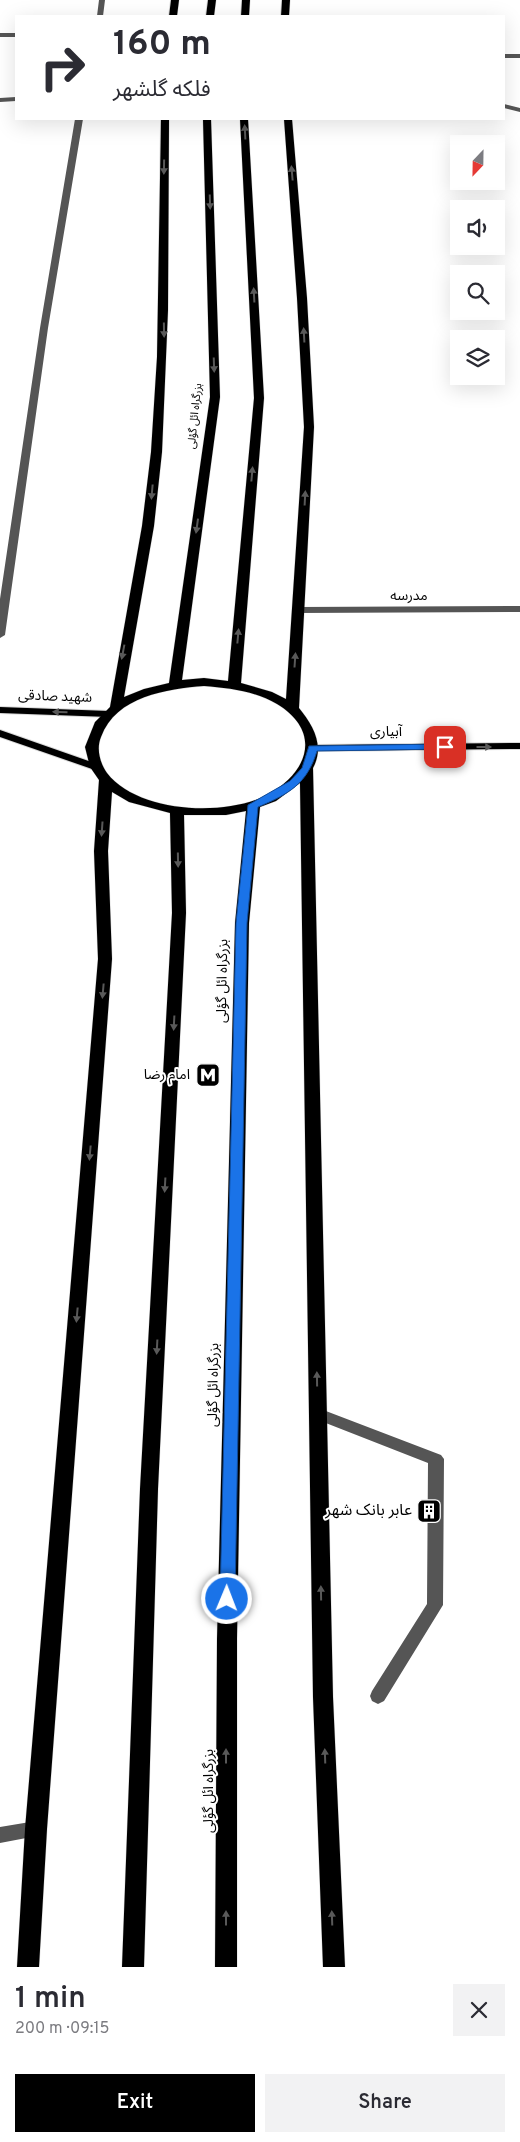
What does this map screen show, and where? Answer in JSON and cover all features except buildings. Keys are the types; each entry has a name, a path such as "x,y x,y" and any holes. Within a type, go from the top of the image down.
{"highway":[{"path":"173,15 175,0"},
{"path":"210,15 212,0"},
{"path":"245,15 246,0"},
{"path":"286,0 286,15"},
{"path":"112,711 153,480 164,351 165,120"},
{"name":"بزرگراه ائل گؤلی","path":"174,685 215,397 207,120"},
{"path":"234,685 259,398 244,120"},
{"path":"288,120 302,298 309,427 292,709"},
{"path":"28,1967 36,1829 105,959 101,851 101,773 92,749 96,730 112,711 153,690 174,685 204,682 234,685 266,694 292,709 308,727 313,748 307,769 322,1697 334,1967"},
{"path":"101,773 132,798 148,805 177,812 216,812 253,805 276,796 294,783 307,769"},
{"name":"بزرگراه ائل گؤلی","path":"226,1967 226,1639 241,943 253,805"},
{"path":"134,1967 149,1489 180,913 177,812"}],"main road":[{"name":"شهید صادقی","path":"0,710 112,711"},
{"path":"0,733 101,773"},
{"name":"آبیاری","path":"313,748 520,746"}],"street":[{"path":"100,15 102,0"},
{"path":"0,34 15,35"},
{"path":"505,56 520,56"},
{"path":"0,100 15,100"},
{"path":"505,106 520,110"},
{"path":"0,635 44,328 79,120"},
{"name":"مدرسه","path":"298,610 520,610"},
{"path":"318,1414 436,1459 435,1605 378,1696"},
{"path":"0,1835 36,1829"}],"place":[{"name":"امام رضا","path":"208,1075"},
{"name":"عابر بانک شهر","path":"429,1511"}],"route":[{"path":"227,1599 242,923 253,805 276,796 294,783 307,769 313,748 445,747"}]}
